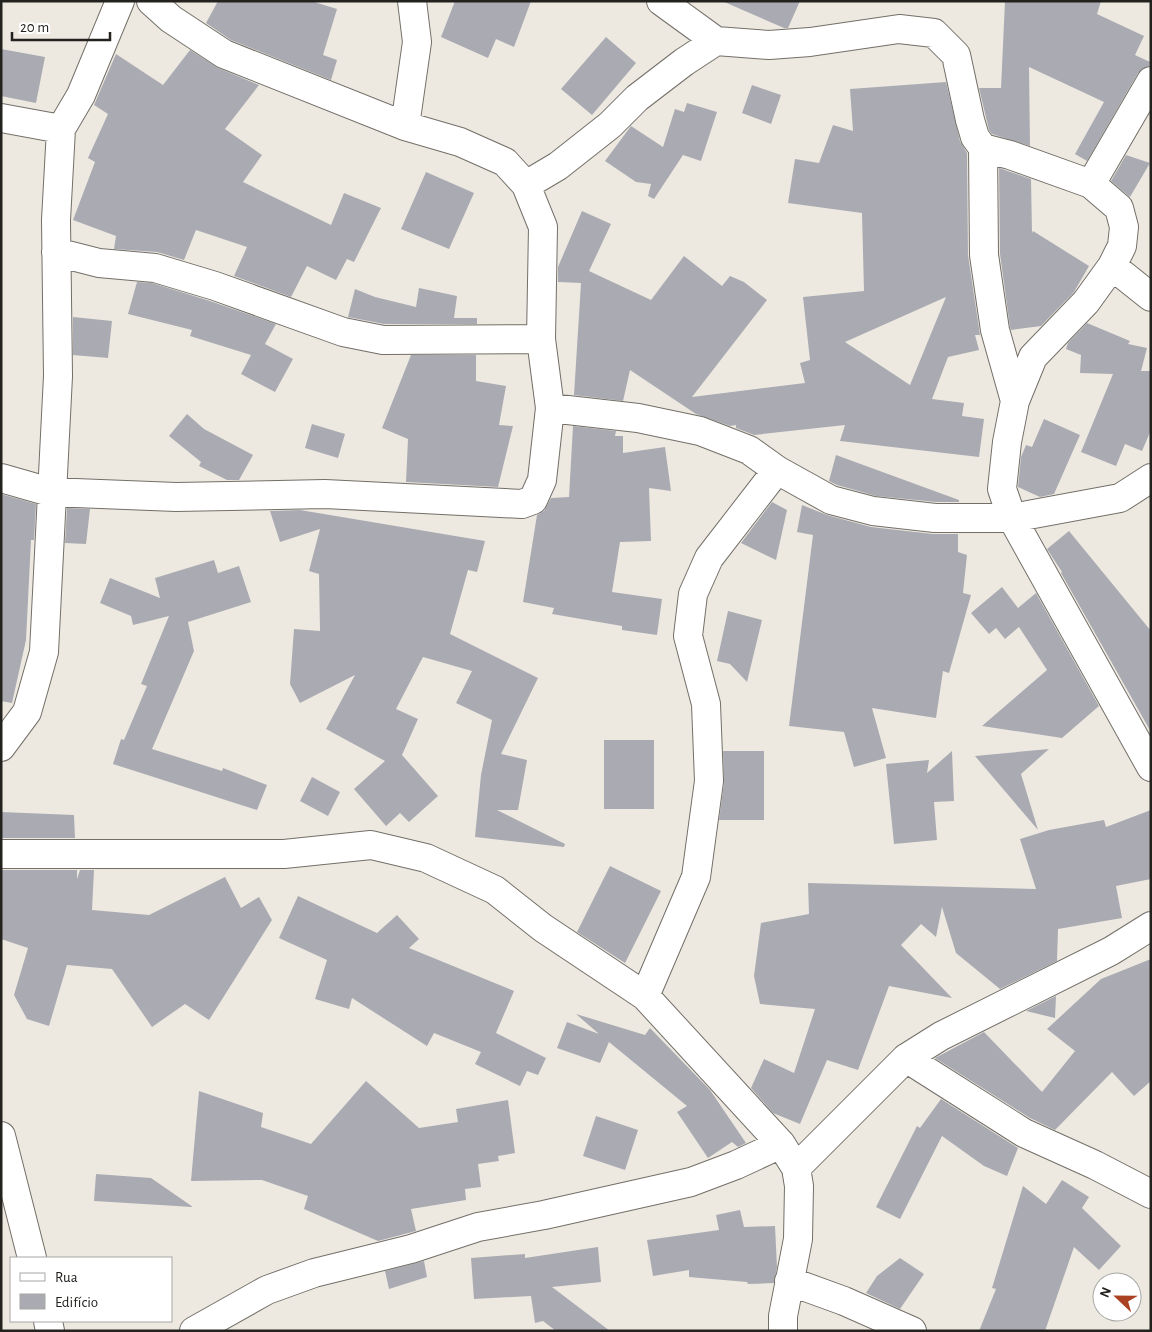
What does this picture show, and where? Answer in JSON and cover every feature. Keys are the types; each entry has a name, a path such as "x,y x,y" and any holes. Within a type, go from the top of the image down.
{"street":[{"path":"1,747 28,712 44,652 50,492 58,376 56,252 61,128 85,86 120,1"},
{"path":"1,478 50,492 176,497 325,494 522,504 533,500 542,480 550,408 541,339 543,227 526,185 505,162 460,142 405,126 224,54 171,19 151,1"},
{"path":"405,126 417,42 412,1"},
{"path":"661,1 716,41 769,45 810,42 899,29 934,33 956,55 972,128 983,148 984,255 995,330 1015,401"},
{"path":"526,185 558,166 610,125 644,92 716,41"},
{"path":"1090,184 1151,81"},
{"path":"1,118 61,128"},
{"path":"983,148 1010,155 1090,184 1119,208 1124,227 1122,246 1112,266 1086,302 1033,357 1015,401 1007,442 1002,489 1012,518 1151,768"},
{"path":"56,252 99,263 155,268 215,286 342,332 383,340 541,339"},
{"path":"1112,266 1151,297"},
{"path":"550,408 638,418 700,432 749,450 777,470 831,500 873,511 936,518 1012,518 1120,498 1151,478"},
{"path":"645,996 696,877 709,781 706,704 688,636 693,594 709,558 777,470"},
{"path":"1,854 284,854 371,845 426,858 495,890 542,928 645,996 782,1144 796,1168 799,1186 798,1239 783,1316 783,1331"},
{"path":"796,1168 906,1058 941,1036 1111,951 1151,926"},
{"path":"906,1058 1024,1133 1151,1194"},
{"path":"1,1136 32,1257"},
{"path":"194,1331 267,1290 314,1273 411,1249 478,1227 544,1215 691,1182 782,1144"},
{"path":"789,1281 844,1301 912,1331"}],"building":[{"path":"218,1 311,1 337,9 323,55 337,60 331,80 231,40 206,23"},
{"path":"455,1 531,1 514,47 496,39 488,58 441,37"},
{"path":"722,1 800,1 788,28 784,28"},
{"path":"1005,1 1101,1 1097,14 1144,36 1135,55 1150,62 1149,66 1138,73 1087,161 1075,154 1104,102 1029,67 1030,146 992,134 989,130 979,88 1001,88"},
{"path":"606,37 636,63 592,115 561,89"},
{"path":"1,49 45,57 36,103 1,96"},
{"path":"190,50 218,68 259,85 225,129 262,155 243,182 331,225 344,193 381,208 354,262 347,259 336,280 307,266 291,297 234,276 247,247 196,230 184,260 157,252 114,249 116,236 73,220 95,162 88,158 108,114 94,105 116,54 163,85"},
{"path":"946,82 960,141 967,153 968,255 980,335 975,335 979,350 948,357 932,399 964,403 962,416 984,419 979,457 840,441 845,425 754,435 736,428 736,425 730,426 696,414 630,370 623,401 574,395 581,283 558,282 558,267 582,211 611,224 589,271 651,300 684,256 722,286 730,276 744,282 767,300 692,397 805,383 800,363 810,360 803,297 864,291 862,213 788,203 795,159 819,163 833,125 853,131 850,89","holes":["946,297 910,385 845,342"]},
{"path":"752,85 781,95 771,124 742,113"},
{"path":"687,103 717,112 701,161 683,155 654,199 648,196 651,184 636,182 605,161 631,126 663,147 675,109 684,112"},
{"path":"1126,155 1150,163 1130,197 1111,181"},
{"path":"999,168 1031,179 1032,233 1033,231 1089,266 1074,292 1041,326 1011,330 1010,327 1000,254"},
{"path":"426,172 474,193 449,249 401,229"},
{"path":"137,282 152,283 276,324 265,344 293,359 275,392 241,374 251,355 190,336 192,330 128,314"},
{"path":"419,288 457,296 454,318 477,318 477,324 384,324 348,317 355,289 375,297 416,307"},
{"path":"73,317 112,321 108,358 73,355"},
{"path":"1087,323 1130,341 1128,344 1147,348 1141,371 1151,371 1151,430 1142,451 1125,444 1116,466 1081,452 1113,374 1080,373 1081,355 1066,349 1068,343"},
{"path":"411,355 476,355 476,381 506,386 499,425 513,426 498,487 406,482 408,439 382,428"},
{"path":"187,414 204,429 253,455 239,480 227,480 199,466 201,462 169,436"},
{"path":"1044,419 1080,435 1054,494 1040,497 1018,487 1021,457 1026,445 1032,447"},
{"path":"312,424 345,434 338,458 305,448"},
{"path":"573,426 616,431 615,436 623,436 623,453 665,447 671,491 649,488 651,541 620,542 612,592 662,599 657,635 622,630 622,626 552,614 554,608 523,602 537,515 544,511 551,498 569,497"},
{"path":"836,455 959,500 959,502 936,502 876,496 837,485 829,481"},
{"path":"1,494 36,504 34,540 31,540 26,640 12,703 1,701"},
{"path":"772,502 787,510 776,560 741,543"},
{"path":"802,505 827,515 871,527 933,534 958,534 958,552 967,555 963,593 971,595 949,673 943,671 936,718 872,708 886,758 854,767 844,732 789,726 813,535 797,532"},
{"path":"67,508 90,509 86,544 65,543"},
{"path":"300,510 485,541 477,572 468,570 450,634 538,678 501,754 527,760 518,810 497,810 565,844 564,847 475,837 481,775 492,720 456,703 472,671 423,657 396,709 418,719 402,755 438,796 409,822 400,813 386,826 354,789 385,761 326,729 355,675 300,703 290,684 294,629 320,631 319,574 309,571 320,529 280,542 270,511"},
{"path":"1069,531 1151,631 1151,732 1062,572 1047,549"},
{"path":"214,560 218,573 239,566 251,602 188,622 194,651 152,749 222,771 223,768 267,785 257,810 113,764 121,739 124,740 147,686 141,684 169,616 133,625 131,616 100,603 110,578 160,598 155,578"},
{"path":"1002,587 1018,608 1036,593 1099,706 1062,738 982,726 1047,670 1019,627 1005,639 996,628 989,634 971,613"},
{"path":"728,611 762,620 747,682 730,664 717,661"},
{"path":"604,740 654,740 654,809 604,809"},
{"path":"1049,749 1021,774 1038,830 975,756"},
{"path":"723,751 764,751 764,820 719,820 724,783"},
{"path":"952,751 954,801 934,802 937,840 894,844 886,764 929,760 927,773"},
{"path":"312,777 340,792 328,816 300,801"},
{"path":"1151,810 1151,879 1116,886 1122,918 1058,929 1057,961 1000,989 956,953 942,907 936,937 921,924 901,945 952,998 889,986 858,1070 827,1060 800,1124 773,1113 751,1088 764,1059 794,1073 815,1009 760,1004 754,976 761,923 809,914 808,883 1036,889 1020,839 1049,830 1104,820 1106,827"},
{"path":"1,812 74,815 75,838 1,838"},
{"path":"610,866 661,891 625,963 577,932"},
{"path":"1,870 77,870 77,879 80,870 94,870 92,910 149,915 225,877 241,908 259,897 272,920 209,1020 185,1004 152,1027 112,969 67,965 49,1026 27,1019 14,995 28,948 1,939"},
{"path":"298,896 377,933 397,915 419,939 409,948 514,991 496,1033 546,1058 538,1075 527,1071 520,1086 475,1064 481,1052 434,1033 427,1046 352,998 349,1009 315,999 327,960 279,938"},
{"path":"1151,959 1151,1081 1134,1096 1112,1072 1055,1130 1030,1118 935,1058 984,1032 1042,1092 1075,1051 1047,1029 1101,979"},
{"path":"1056,996 1055,1018 1026,1011"},
{"path":"576,1014 645,1035 650,1028 710,1090 746,1143 738,1147 732,1142 708,1158 677,1112 687,1106 609,1042 600,1063 557,1048 567,1022 599,1034"},
{"path":"366,1081 419,1128 458,1122 456,1109 508,1100 515,1153 498,1156 499,1161 478,1164 481,1187 465,1189 466,1200 411,1209 416,1231 378,1241 304,1209 308,1196 262,1180 191,1181 199,1091 263,1113 261,1127 311,1144"},
{"path":"941,1099 1018,1148 1007,1176 984,1166 942,1136 900,1219 876,1207 917,1126 920,1128"},
{"path":"596,1116 638,1130 625,1170 583,1156"},
{"path":"96,1174 151,1178 193,1207 94,1201"},
{"path":"1062,1180 1089,1197 1082,1208 1121,1246 1099,1270 1074,1247 1045,1331 979,1331 996,1289 992,1288 1023,1186 1046,1204"},
{"path":"740,1210 744,1227 775,1226 777,1267 774,1283 748,1284 747,1282 689,1277 689,1270 653,1276 647,1240 719,1230 716,1215"},
{"path":"598,1247 601,1282 552,1287 610,1331 556,1331 543,1321 535,1323 531,1296 474,1299 471,1258 525,1254 525,1258"},
{"path":"900,1258 924,1274 900,1309 866,1293 877,1276"},
{"path":"424,1261 427,1277 389,1289 385,1271"}]}
